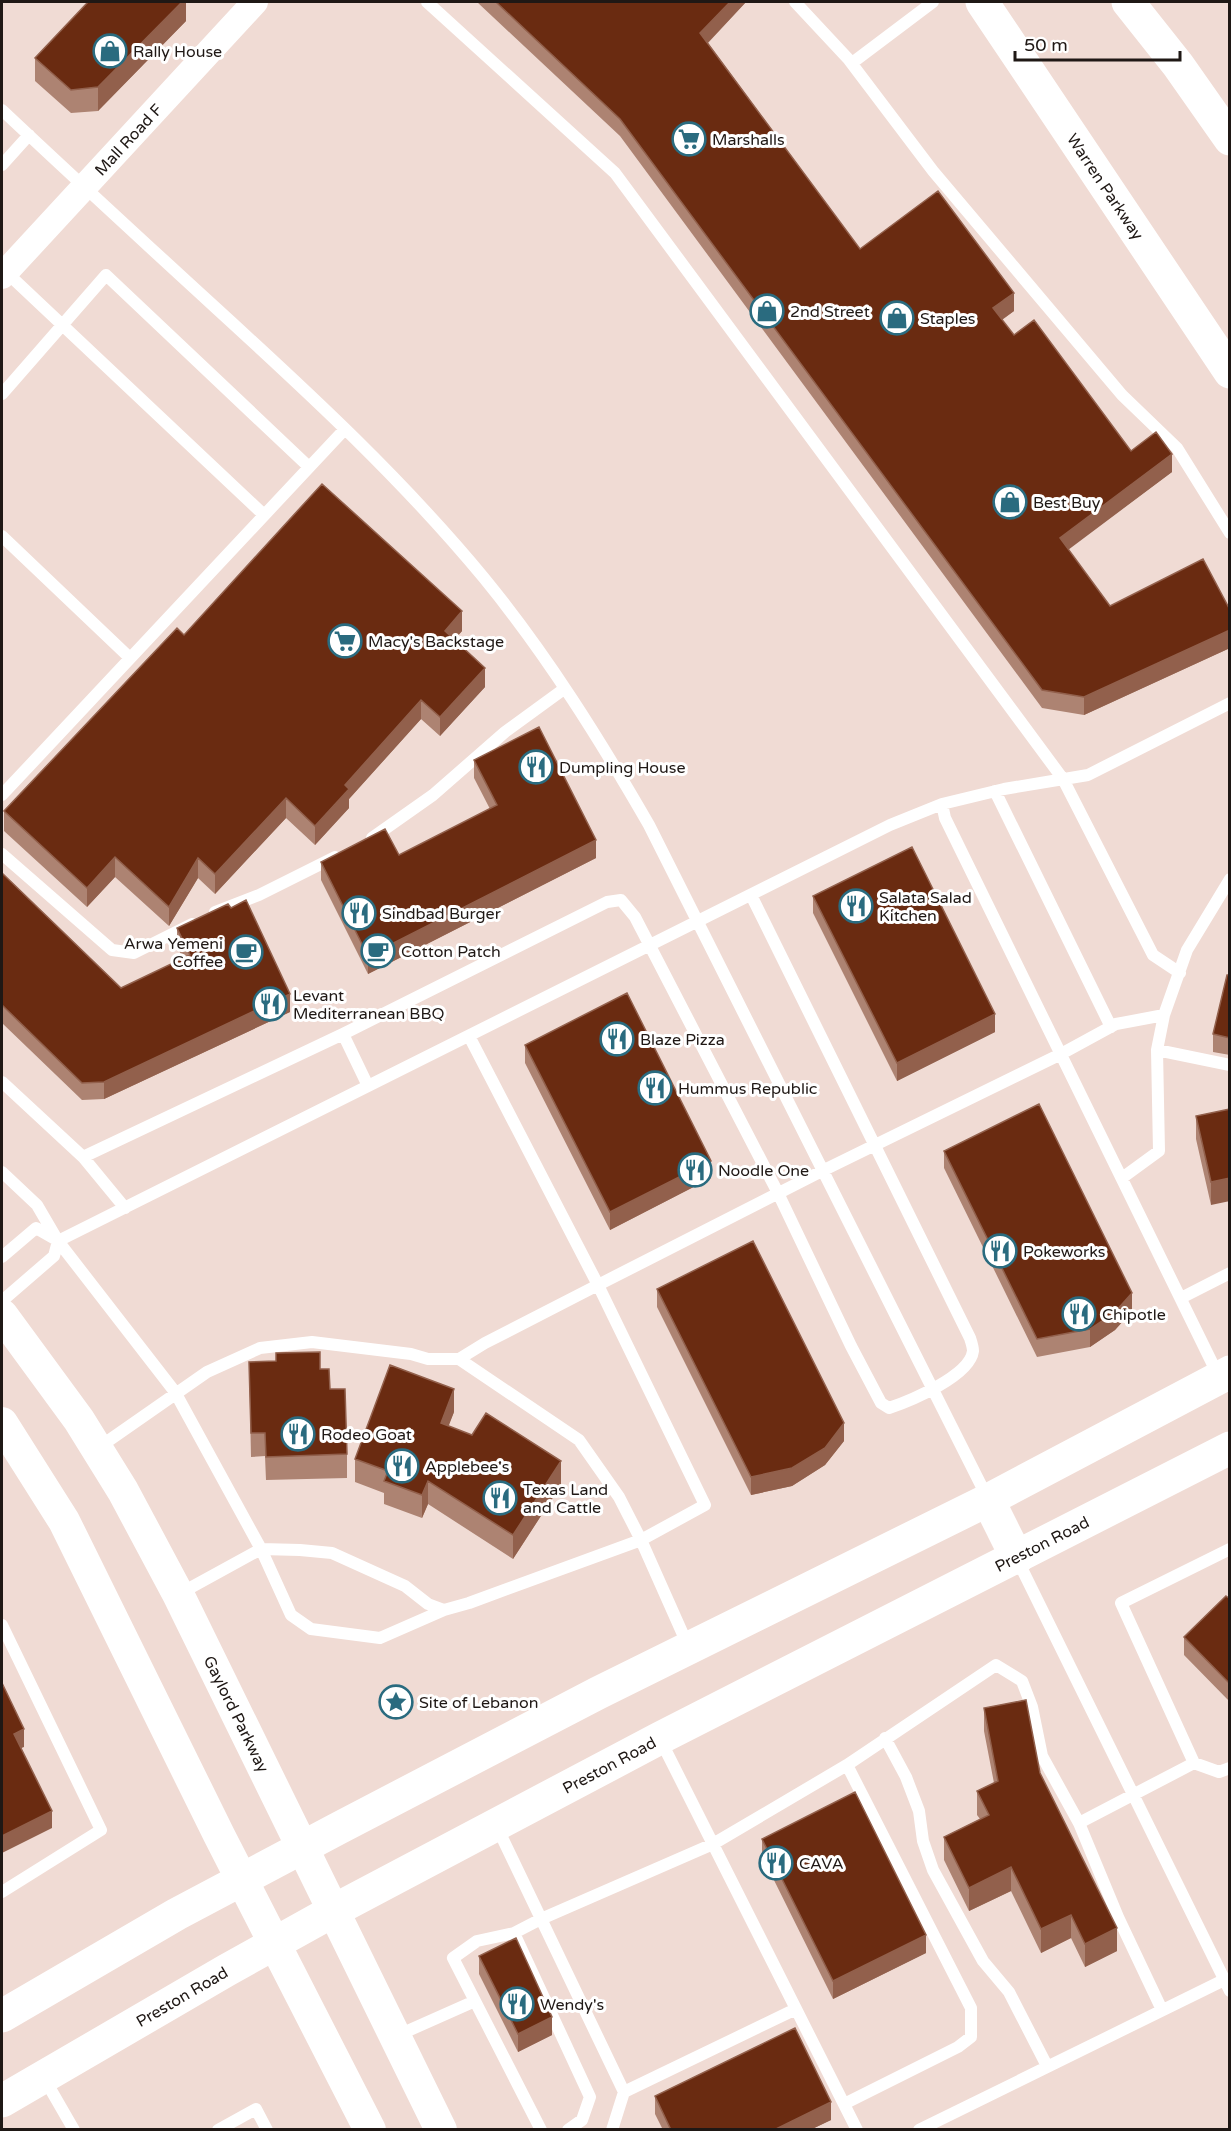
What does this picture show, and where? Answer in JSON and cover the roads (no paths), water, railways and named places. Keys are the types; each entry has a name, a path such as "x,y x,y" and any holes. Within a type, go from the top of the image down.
{"main road":[{"name":"Warren Parkway","path":"982,2 1230,372"},
{"path":"1128,2 1178,65 1230,139"},
{"path":"2,2016 177,1914 302,1847 689,1648 988,1500 1225,1375"},
{"name":"Preston Road","path":"2,2101 275,1942 333,1911 660,1738 1230,1448"},
{"path":"988,1500 1017,1558"}],"street":[{"name":"Mall Road F","path":"3,272 255,2"},
{"name":"Gaylord Parkway","path":"2,1315 36,1359 123,1491 178,1594 441,2130"},
{"path":"2,1423 64,1521 242,1880 370,2130"}],"lane":[{"path":"427,2 615,173 1063,779 1153,955 1180,973"},
{"path":"795,2 849,60 933,171 1122,396 1177,448 1230,533"},
{"path":"849,60 852,63 933,2"},
{"path":"2,110 345,429 404,488 485,579 564,689 597,736 649,825 988,1500"},
{"path":"2,165 29,135"},
{"path":"3,272 264,515"},
{"path":"2,394 106,275 309,467"},
{"path":"2,795 345,429"},
{"path":"2,536 130,658"},
{"path":"2,854 112,950 134,953 224,908 259,896 381,834 424,801 505,732 564,689"},
{"path":"2,1301 54,1256 58,1241 890,825 942,804 995,791 1088,775 1230,703"},
{"path":"995,791 1111,1027"},
{"path":"942,804 945,818 1181,1298 1225,1375"},
{"path":"1122,1178 1159,1151 1157,1050 1164,1015 1187,950 1228,885"},
{"path":"83,1156 343,1034 615,900 621,900 629,908 650,946 778,1193 851,1346 881,1403 890,1408 933,1389 968,1364 973,1352 970,1338 752,895"},
{"path":"97,1449 175,1392 207,1372 260,1348 312,1342 411,1354 428,1359 459,1359 485,1342 1111,1027 1164,1015"},
{"path":"343,1034 368,1086"},
{"path":"2,1172 37,1205 58,1241 175,1392 261,1549 291,1615 312,1629 381,1638 444,1610 469,1604 641,1540 705,1505 598,1285 469,1036"},
{"path":"1157,1050 1230,1065"},
{"path":"2,1082 83,1156 125,1208"},
{"path":"2,1257 36,1228 58,1241"},
{"path":"1181,1298 1230,1273"},
{"path":"459,1359 579,1440 619,1497 641,1540 689,1648"},
{"path":"178,1594 261,1549 332,1554 405,1586 428,1604 444,1610"},
{"path":"1229,1550 1121,1603 1194,1763 1219,1772 1230,1768"},
{"path":"919,2130 1162,2010 1227,1986 1017,1558"},
{"path":"2,1625 6,1647 100,1830 2,1892"},
{"path":"541,2130 453,1958 477,1941 514,1933 713,1844 847,1765 996,1665 1022,1682 1032,1707 1042,1756 1079,1823 1118,1917 1162,2010"},
{"path":"660,1738 857,2130"},
{"path":"885,1738 906,1777 919,1811 923,1841 933,1870 983,1961 1008,1992 1047,2066"},
{"path":"1079,1823 1194,1763"},
{"path":"844,2104 957,2047 971,2037 973,2026 971,2008 847,1765"},
{"path":"496,1826 624,2092 612,2130"},
{"path":"514,1933 590,2097 582,2120 568,2130"},
{"path":"394,2037 476,2001"},
{"path":"624,2092 796,2009"},
{"path":"44,2077 74,2130"},
{"path":"218,2130 256,2109 267,2130"}],"place":[{"name":"Rally House","path":"110,51"},
{"name":"Marshalls","path":"689,139"},
{"name":"2nd Street","path":"767,311"},
{"name":"Staples","path":"897,318"},
{"name":"Best Buy","path":"1010,502"},
{"name":"Macy's Backstage","path":"345,641"},
{"name":"Dumpling House","path":"536,767"},
{"name":"Salata Salad Kitchen","path":"856,906"},
{"name":"Sindbad Burger","path":"359,913"},
{"name":"Cotton Patch","path":"378,951"},
{"name":"Arwa Yemeni Coffee","path":"246,952"},
{"name":"Levant Mediterranean BBQ","path":"270,1004"},
{"name":"Blaze Pizza","path":"617,1039"},
{"name":"Hummus Republic","path":"655,1088"},
{"name":"Noodle One","path":"695,1170"},
{"name":"Pokeworks","path":"1000,1251"},
{"name":"Chipotle","path":"1079,1314"},
{"name":"Rodeo Goat","path":"298,1434"},
{"name":"Applebee's","path":"402,1466"},
{"name":"Texas Land and Cattle","path":"500,1498"},
{"name":"Site of Lebanon","path":"396,1702"},
{"name":"CAVA","path":"776,1863"},
{"name":"Wendy's","path":"517,2004"}]}
